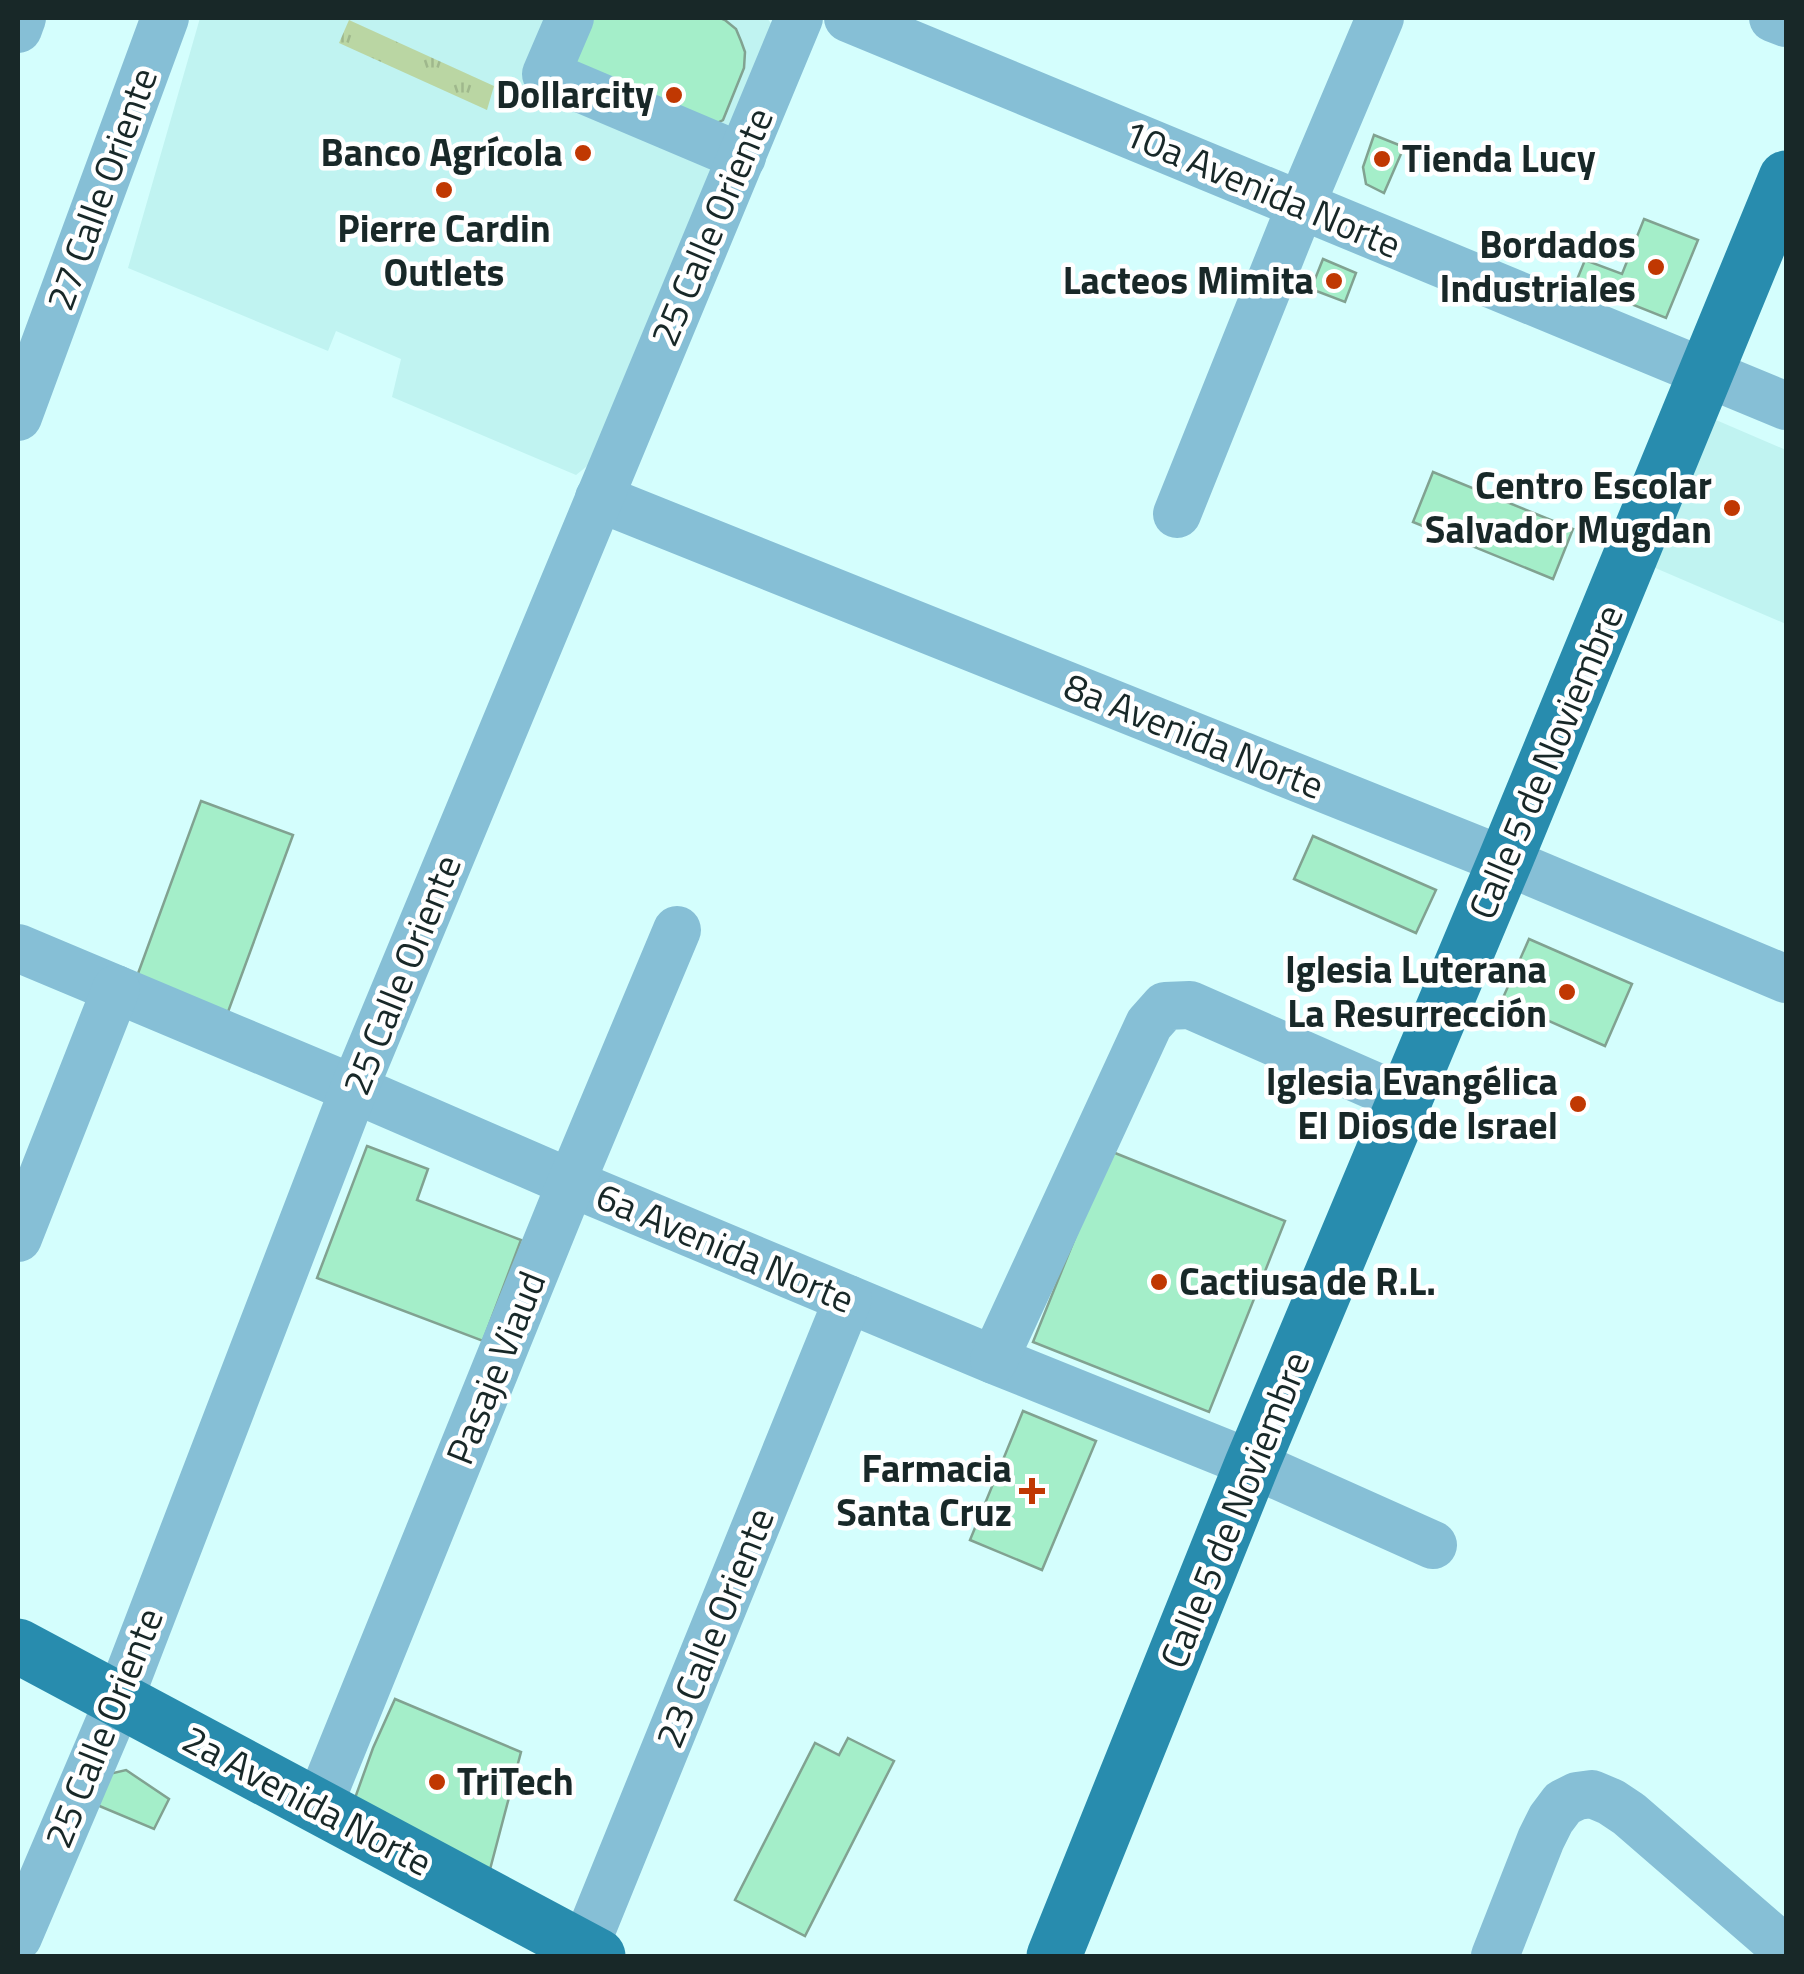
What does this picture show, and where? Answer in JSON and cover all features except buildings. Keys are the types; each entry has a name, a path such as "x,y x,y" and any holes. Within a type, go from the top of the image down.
{"main road":[{"name":"Calle 5 de Noviembre","path":"1054,1956 1252,1464 1506,861 1786,178"},
{"name":"2a Avenida Norte","path":"18,1646 587,1954"}],"street":[{"path":"18,30 22,18"},
{"name":"27 Calle Oriente","path":"18,418 165,18"},
{"path":"570,18 546,74 742,157"},
{"name":"25 Calle Oriente","path":"18,1937 119,1700 354,1089 799,18"},
{"name":"10a Avenida Norte","path":"848,18 1786,406"},
{"path":"1177,514 1380,18"},
{"path":"1773,18 1786,23"},
{"name":"8a Avenida Norte","path":"599,498 1506,861 1786,979"},
{"name":"Pasaje Viaud","path":"318,1808 678,930"},
{"name":"6a Avenida Norte","path":"18,948 571,1184 1252,1464 1433,1546"},
{"path":"18,1238 116,989"},
{"path":"994,1360 1149,1024 1165,1006 1190,1005 1404,1099"},
{"name":"23 Calle Oriente","path":"587,1954 848,1299"},
{"path":"1496,1956 1551,1819 1563,1803 1592,1794 1629,1814 1786,1950"}],"shaded area":[{"path":"200,18 767,18 773,26 607,450 576,475 392,397 401,359 336,331 328,351 128,268"},
{"name":"Centro Escolar Salvador Mugdan","path":"1716,420 1786,450 1786,624 1653,567"}],"green space":[{"path":"349,20 494,86 487,110 339,43"}],"place":[{"name":"Dollarcity","path":"674,95"},
{"name":"Banco Agrícola","path":"583,153"},
{"name":"Tienda Lucy","path":"1382,159"},
{"name":"Pierre Cardin Outlets","path":"444,190"},
{"name":"Bordados Industriales","path":"1656,267"},
{"name":"Lacteos Mimita","path":"1334,281"},
{"name":"Centro Escolar Salvador Mugdan","path":"1732,508"},
{"name":"Iglesia Luterana La Resurrección","path":"1567,992"},
{"name":"Iglesia Evangélica El Dios de Israel","path":"1578,1104"},
{"name":"Cactiusa de R.L.","path":"1159,1282"},
{"name":"Farmacia Santa Cruz","path":"1032,1491"},
{"name":"TriTech","path":"437,1782"}]}
